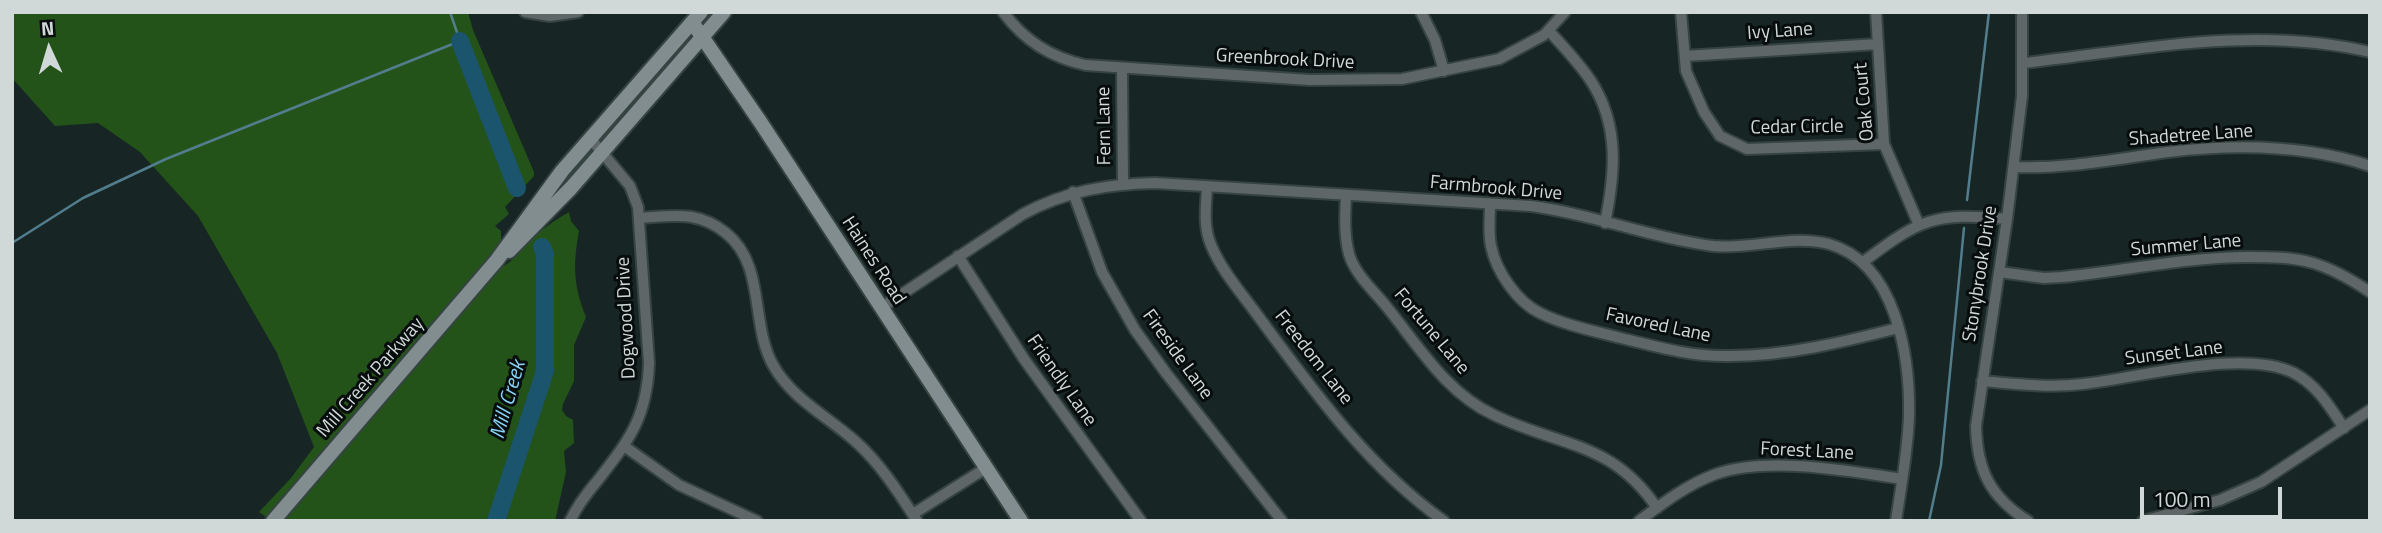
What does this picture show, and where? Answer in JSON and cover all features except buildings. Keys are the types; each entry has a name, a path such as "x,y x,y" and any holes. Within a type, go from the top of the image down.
{"main road":[{"name":"Mill Creek Parkway","path":"497,260 519,242 603,152 724,12"},
{"name":"Mill Creek Parkway","path":"273,521 497,260 562,170 697,17"},
{"name":"Haines Road","path":"697,17 703,39 761,123 1021,521"}],"street":[{"path":"525,12 550,16 578,12"},
{"name":"Greenbrook Drive","path":"1003,12 1025,37 1049,54 1085,65 1354,82 1402,79 1499,59 1549,31 1566,12"},
{"path":"1421,12 1435,40 1444,72"},
{"name":"Cedar Circle","path":"1681,12 1686,71 1704,112 1720,136 1746,149 1884,144"},
{"name":"Oak Court","path":"1876,12 1884,144 1919,225"},
{"name":"Stonybrook Drive","path":"2022,12 2022,96 2007,219 1976,426 1979,460 1985,476 1997,495 2028,521"},
{"path":"1549,31 1593,84 1607,115 1614,149 1614,174 1605,223"},
{"path":"2024,63 2168,44 2221,40 2314,42 2370,52"},
{"name":"Ivy Lane","path":"1685,56 1878,44"},
{"name":"Fern Lane","path":"1122,69 1123,183"},
{"name":"Dogwood Drive","path":"570,521 585,496 624,446 639,418 648,385 640,218 630,186 590,138"},
{"name":"Shadetree Lane","path":"2014,167 2056,168 2169,152 2245,148 2313,152 2370,166"},
{"name":"Farmbrook Drive","path":"881,308 1023,214 1073,192 1123,183 1548,208 1661,237 1717,246 1816,242 1845,250 1863,262 1882,287 1898,328 1909,400 1896,521"},
{"name":"Freedom Lane","path":"1207,187 1206,230 1216,256 1228,275 1279,345 1369,456 1406,492 1444,521"},
{"name":"Fireside Lane","path":"1073,192 1102,272 1135,330 1182,395 1282,521"},
{"name":"Fortune Lane","path":"1346,195 1345,229 1352,261 1428,359 1456,390 1492,415 1611,460 1636,480 1657,508"},
{"name":"Favored Lane","path":"1490,204 1490,239 1497,264 1522,300 1552,318 1651,346 1730,356 1794,350 1898,328"},
{"path":"640,218 684,215 702,218 726,232 736,242 749,265 761,338 774,368 792,392 855,440 870,455 915,517 986,468"},
{"path":"1863,262 1897,236 1941,217 1957,215 2007,219"},
{"name":"Friendly Lane","path":"958,256 1024,359 1141,521"},
{"name":"Summer Lane","path":"1999,272 2044,278 2062,277 2192,259 2265,257 2312,263 2350,279 2370,292"},
{"name":"Sunset Lane","path":"1982,381 2052,387 2204,366 2259,364 2284,369 2305,380 2327,402 2344,428"},
{"path":"2143,521 2197,507 2243,491 2282,470 2370,410"},
{"path":"624,446 679,485 757,521"},
{"name":"Forest Lane","path":"1639,521 1698,482 1715,474 1746,467 1773,465 1902,480"}],"green space":[{"path":"12,12 468,12 473,30 534,172 534,176 505,207 509,214 495,226 501,231 501,242 492,271 508,263 537,234 569,212 571,221 579,231 575,274 586,317 574,345 574,381 562,410 573,420 574,443 564,451 566,472 555,521 272,521 259,512 291,478 314,447 277,353 198,216 140,152 98,123 55,126 12,78"}],"waterway":[{"path":"12,243 83,198 166,159 460,41 450,12"},
{"path":"1967,200 1989,12"},
{"name":"Mill Creek","path":"460,41 517,188"},
{"path":"1929,521 1941,465 1964,228"},
{"name":"Mill Creek","path":"496,521 545,371 545,254 542,247"}]}
